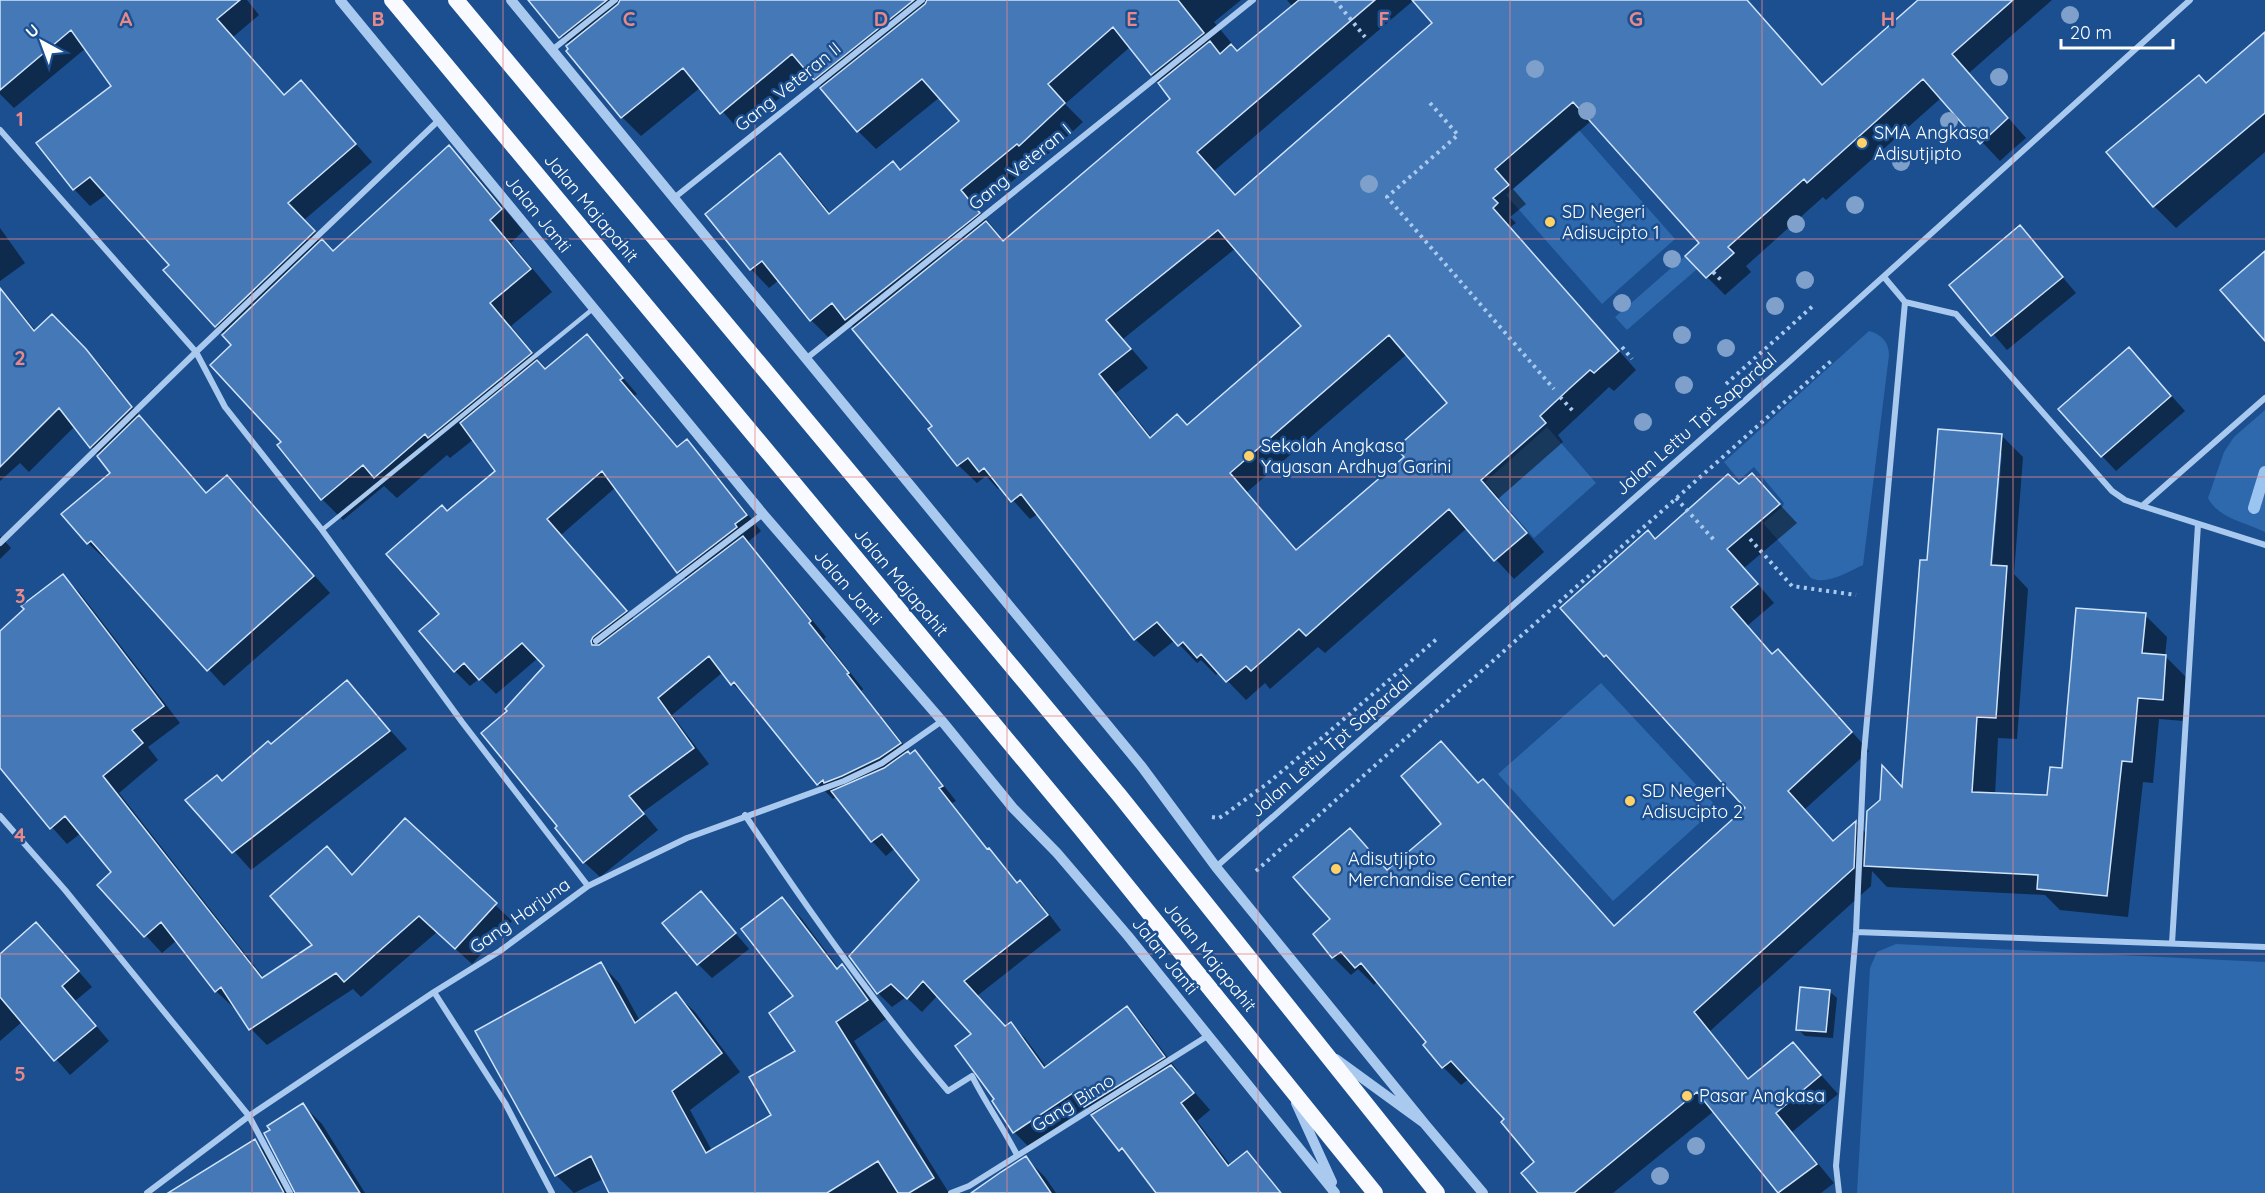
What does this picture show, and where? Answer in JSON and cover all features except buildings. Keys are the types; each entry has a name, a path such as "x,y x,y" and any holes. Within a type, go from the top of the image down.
{"highway":[{"name":"Jalan Majapahit","path":"392,0 1082,830 1375,1193"},
{"name":"Jalan Majapahit","path":"456,0 1120,796 1437,1193"}],"street":[{"name":"Jalan Janti","path":"340,0 763,514 942,721 1012,808 1057,853 1209,1035 1336,1193"},
{"path":"511,0 1142,767 1216,867 1483,1193"},
{"path":"552,51 615,0"},
{"name":"Gang Veteran II","path":"674,198 922,0"},
{"name":"Gang Veteran I","path":"807,358 1253,0"},
{"name":"Jalan Lettu Tpt Sapardal","path":"1216,867 1884,277 2190,0"},
{"path":"0,543 439,120"},
{"path":"0,130 196,352 225,407 322,530 462,722 588,886"},
{"path":"1884,277 1905,302 1956,314 2112,491 2125,500 2265,545"},
{"path":"1839,1193 1836,1166 1856,933 1864,753 1905,302"},
{"path":"2142,506 2265,398"},
{"path":"596,641 763,514"},
{"path":"2172,943 2198,524"},
{"name":"Gang Harjuna","path":"147,1193 249,1116 434,992 500,951 588,886 687,838 745,815 844,781 882,763 942,721"},
{"path":"745,815 793,887 916,1054 948,1091 972,1076 983,1098 1001,1123 1017,1155"},
{"path":"0,816 73,899 249,1116 290,1193"},
{"path":"1856,933 2265,947"},
{"path":"434,992 505,1102 552,1193"},
{"name":"Gang Bimo","path":"951,1193 970,1190 1017,1155 1209,1035"},
{"path":"1322,1048 1424,1123"},
{"path":"1286,1082 1336,1193"}],"lane":[{"path":"322,530 594,308"}],"path":[{"path":"1335,0 1365,37"},
{"path":"1430,103 1458,135 1387,197 1554,390"},
{"path":"1713,272 1721,280"},
{"path":"1722,387 1818,302"},
{"path":"1622,347 1632,359"},
{"path":"1256,871 1831,361"},
{"path":"1560,397 1573,411"},
{"path":"1676,498 1714,540"},
{"path":"1750,539 1792,586 1878,597"},
{"path":"1205,814 1219,818 1268,783 1440,635"}],"shaded area":[{"path":"1579,130 1675,239 1602,304 1506,195"},
{"path":"1685,256 1697,269 1627,330 1615,317"},
{"path":"1869,331 1884,339 1889,355 1863,565 1838,577 1817,580 1811,578 1763,523 1784,503 1754,467 1739,480 1724,462"},
{"path":"2265,410 2265,532 2219,511 2208,498 2224,452 2234,437"},
{"path":"1547,427 1596,483 1534,538 1485,482"},
{"path":"1601,683 1717,807 1613,901 1498,774"},
{"path":"1896,944 2265,962 2265,1193 1857,1193 1870,968 1877,952"}],"waterway":[{"path":"2254,508 2265,472"}],"place":[{"name":"SMA Angkasa Adisutjipto","path":"1862,143"},
{"name":"SD Negeri Adisucipto 1","path":"1550,222"},
{"name":"Sekolah Angkasa Yayasan Ardhya Garini","path":"1249,456"},
{"name":"SD Negeri Adisucipto 2","path":"1630,801"},
{"name":"Adisutjipto Merchandise Center","path":"1336,869"},
{"name":"Pasar Angkasa","path":"1687,1096"}]}
